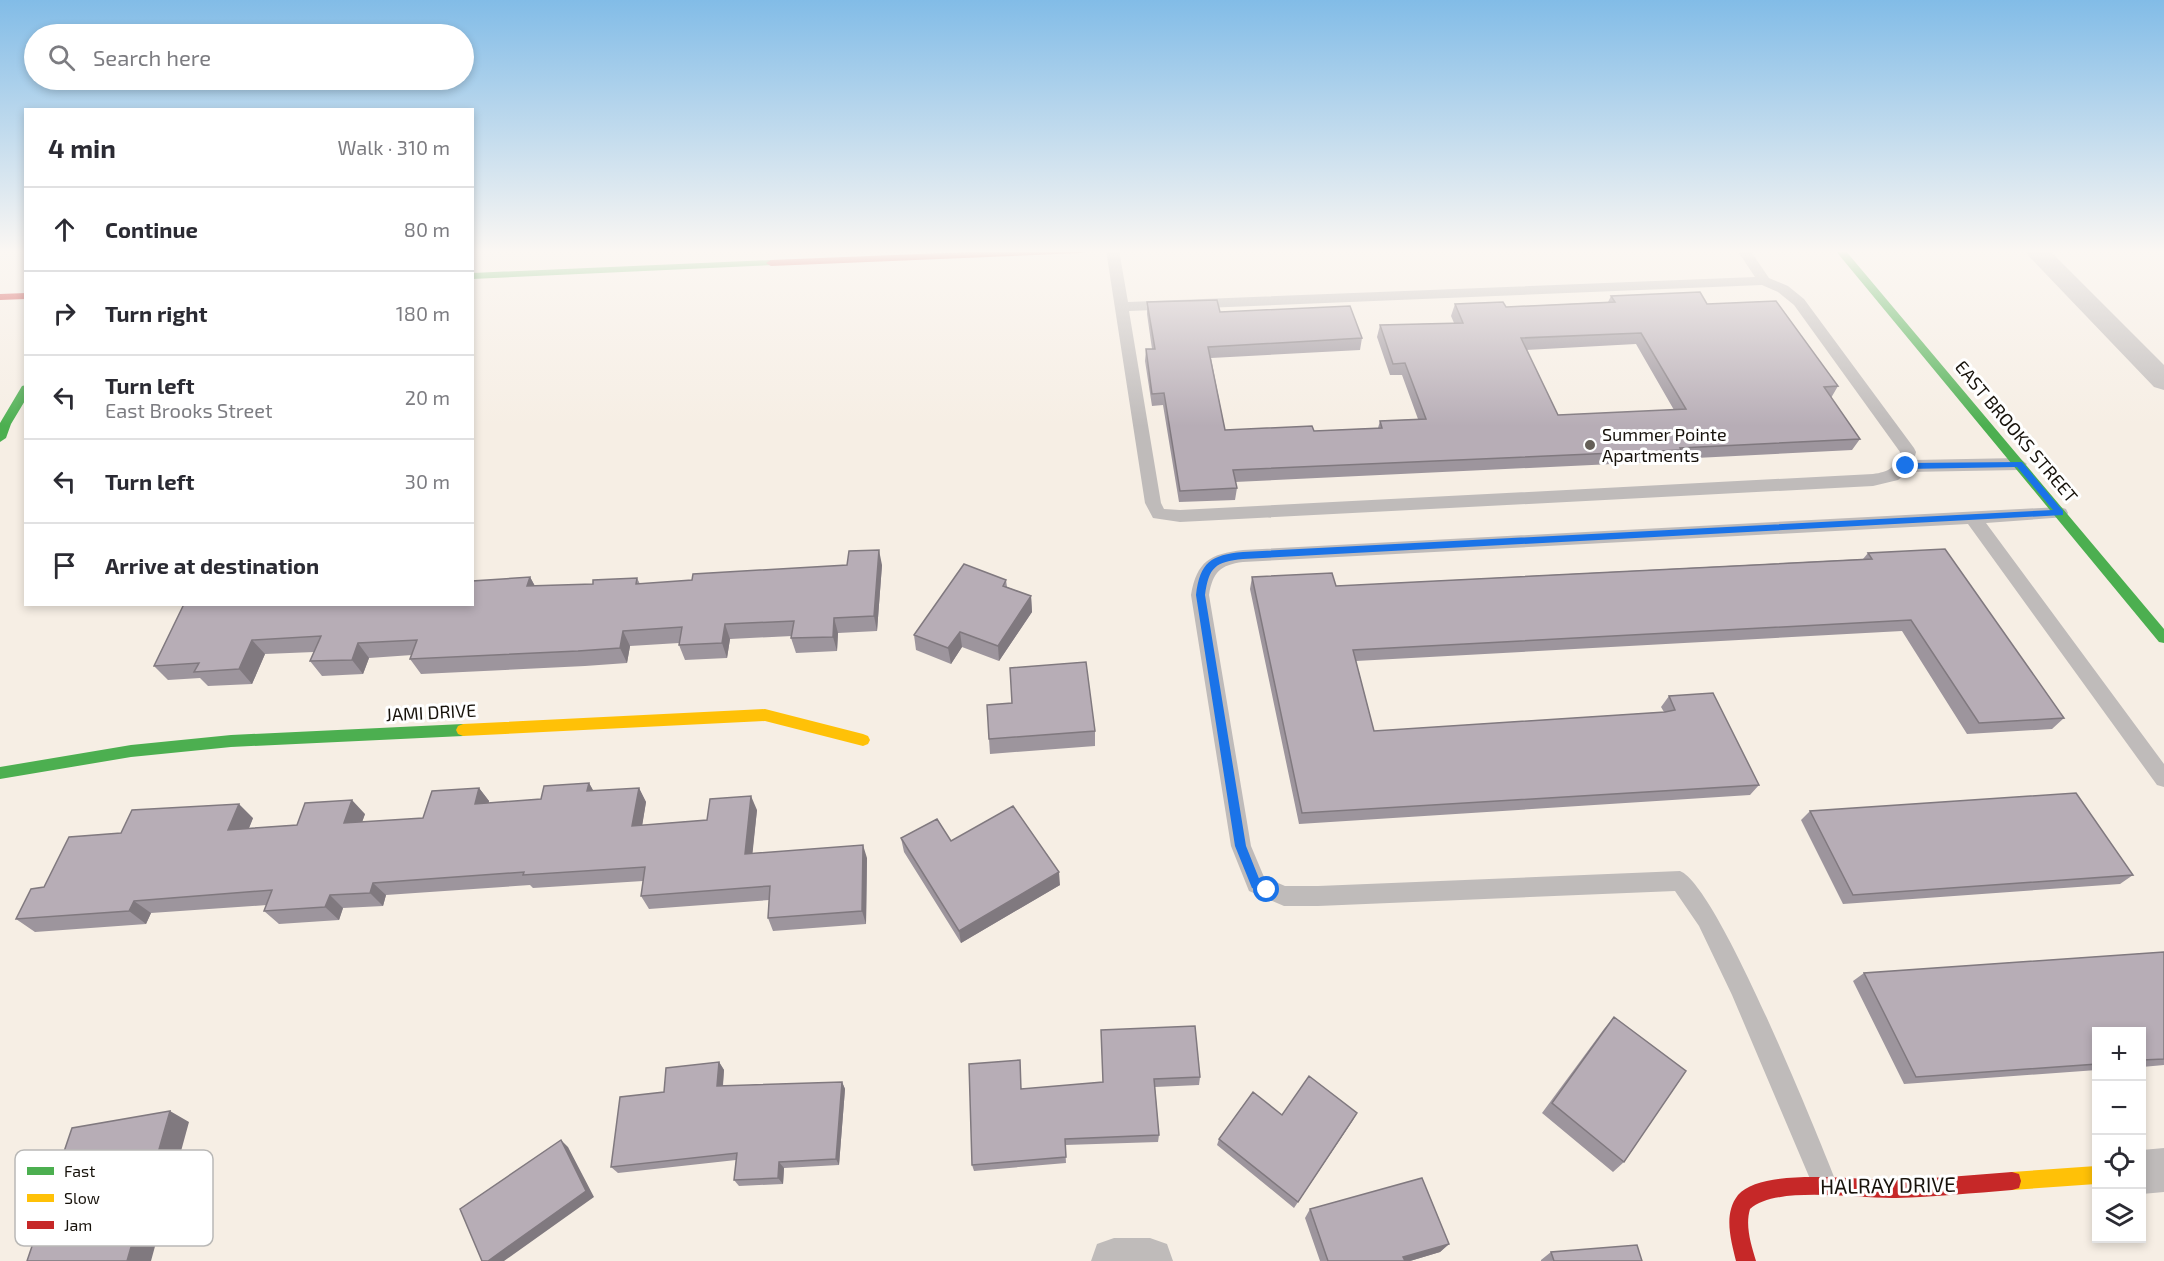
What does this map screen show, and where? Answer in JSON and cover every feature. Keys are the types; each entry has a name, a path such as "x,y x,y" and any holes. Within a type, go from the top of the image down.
{"street":[{"name":"EAST BROOKS STREET","path":"1889,309 2164,638"},
{"path":"2093,309 2164,381"},
{"path":"2136,352 2164,351"},
{"path":"0,438 5,424 24,392"},
{"name":"JAMI DRIVE","path":"0,773 121,752 231,741 765,715 863,740"},
{"path":"2146,1172 2164,1170"},
{"name":"HALRAY DRIVE","path":"1746,1261 1739,1211 1749,1197 1766,1190 1826,1187 1894,1189 2092,1175"},
{"path":"1114,1261 1150,1261"}],"lane":[{"path":"1121,309 1153,503 1159,514 1180,516 1873,480 1894,477 1906,466 1908,452 1804,309"},
{"path":"1906,466 2019,464"},
{"path":"1826,1187 1755,1016 1706,918 1690,891 1680,881 1318,896 1284,896 1256,884 1241,846 1200,595 1203,575 1211,564 1225,557 2060,513"},
{"path":"1974,518 2164,779"}],"building":[{"path":"1148,309 1219,309 1220,312 1351,309 1362,338 1208,347 1225,430 1312,426 1314,431 1382,428 1380,421 1426,419 1405,363 1393,364 1380,325 1463,323 1457,309 1782,309 1838,386 1824,387 1860,439 1680,448 1681,450 1233,470 1237,488 1180,491 1164,393 1152,394 1146,349 1155,349","holes":["1641,333 1686,409 1558,415 1521,338"]},
{"path":"1945,549 2064,718 1979,723 1911,620 1353,650 1374,731 1665,712 1675,710 1669,696 1713,693 1759,785 1302,813 1252,577 1332,573 1336,586 1872,559 1868,553"},
{"path":"879,550 874,616 834,618 833,637 791,638 794,621 725,624 722,643 679,645 682,627 623,631 620,648 410,659 417,640 358,643 352,660 310,661 321,636 252,640 239,669 194,672 199,663 154,666 183,606 474,606 474,581 530,577 527,586 593,584 593,580 637,578 636,584 692,580 693,574 847,565 849,551"},
{"path":"964,564 1006,580 1003,586 1031,596 998,646 960,632 948,648 914,635"},
{"path":"1086,662 1095,731 989,739 987,705 1012,703 1010,668"},
{"path":"589,783 587,791 639,788 632,826 707,820 710,799 751,796 745,854 863,845 862,911 768,918 770,886 641,896 645,867 523,875 524,872 373,883 370,893 330,895 325,907 264,911 272,890 134,901 129,911 16,919 31,889 44,887 69,837 121,833 132,810 239,804 228,830 297,825 305,803 352,800 344,823 423,818 432,791 479,788 475,804 541,799 544,786"},
{"path":"2076,793 2133,875 1853,895 1810,811"},
{"path":"1013,806 1059,872 959,931 901,838 937,819 951,841"},
{"path":"2164,952 2164,1059 2146,1060 2146,1027 2092,1027 2092,1064 1916,1077 1864,973"},
{"path":"1614,1017 1686,1071 1624,1162 1552,1103"},
{"path":"1195,1026 1200,1077 1154,1079 1159,1135 1065,1139 1066,1157 972,1165 969,1064 1020,1060 1021,1089 1103,1082 1101,1030"},
{"path":"719,1062 717,1086 842,1082 836,1159 779,1162 778,1178 734,1180 737,1153 611,1167 620,1097 664,1092 666,1068"},
{"path":"1309,1076 1357,1113 1298,1202 1219,1139 1253,1092 1282,1115"},
{"path":"170,1111 159,1150 65,1150 72,1128"},
{"path":"561,1140 586,1191 488,1261 482,1261 460,1209"},
{"path":"1422,1178 1449,1244 1403,1257 1405,1261 1328,1261 1310,1209"},
{"path":"1637,1245 1642,1261 1554,1261 1551,1252"},
{"path":"32,1246 131,1246 127,1261 27,1261"}],"traffic: fast":[{"path":"1889,309 2164,638"},
{"path":"0,438 5,424 24,392"},
{"path":"0,773 131,751 231,741 463,730"}],"traffic: slow":[{"path":"463,730 765,715 863,740"},
{"path":"2012,1181 2092,1175"}],"traffic: jam":[{"path":"1746,1261 1739,1227 1740,1210 1750,1197 1763,1191 1799,1187 1896,1189 2012,1181"}],"place":[{"name":"Summer Pointe Apartments","path":"1590,445"}],"route":[{"path":"1267,890 1256,884 1241,846 1200,595 1203,575 1211,564 1225,557 2060,513 2019,464 1906,466"}]}
